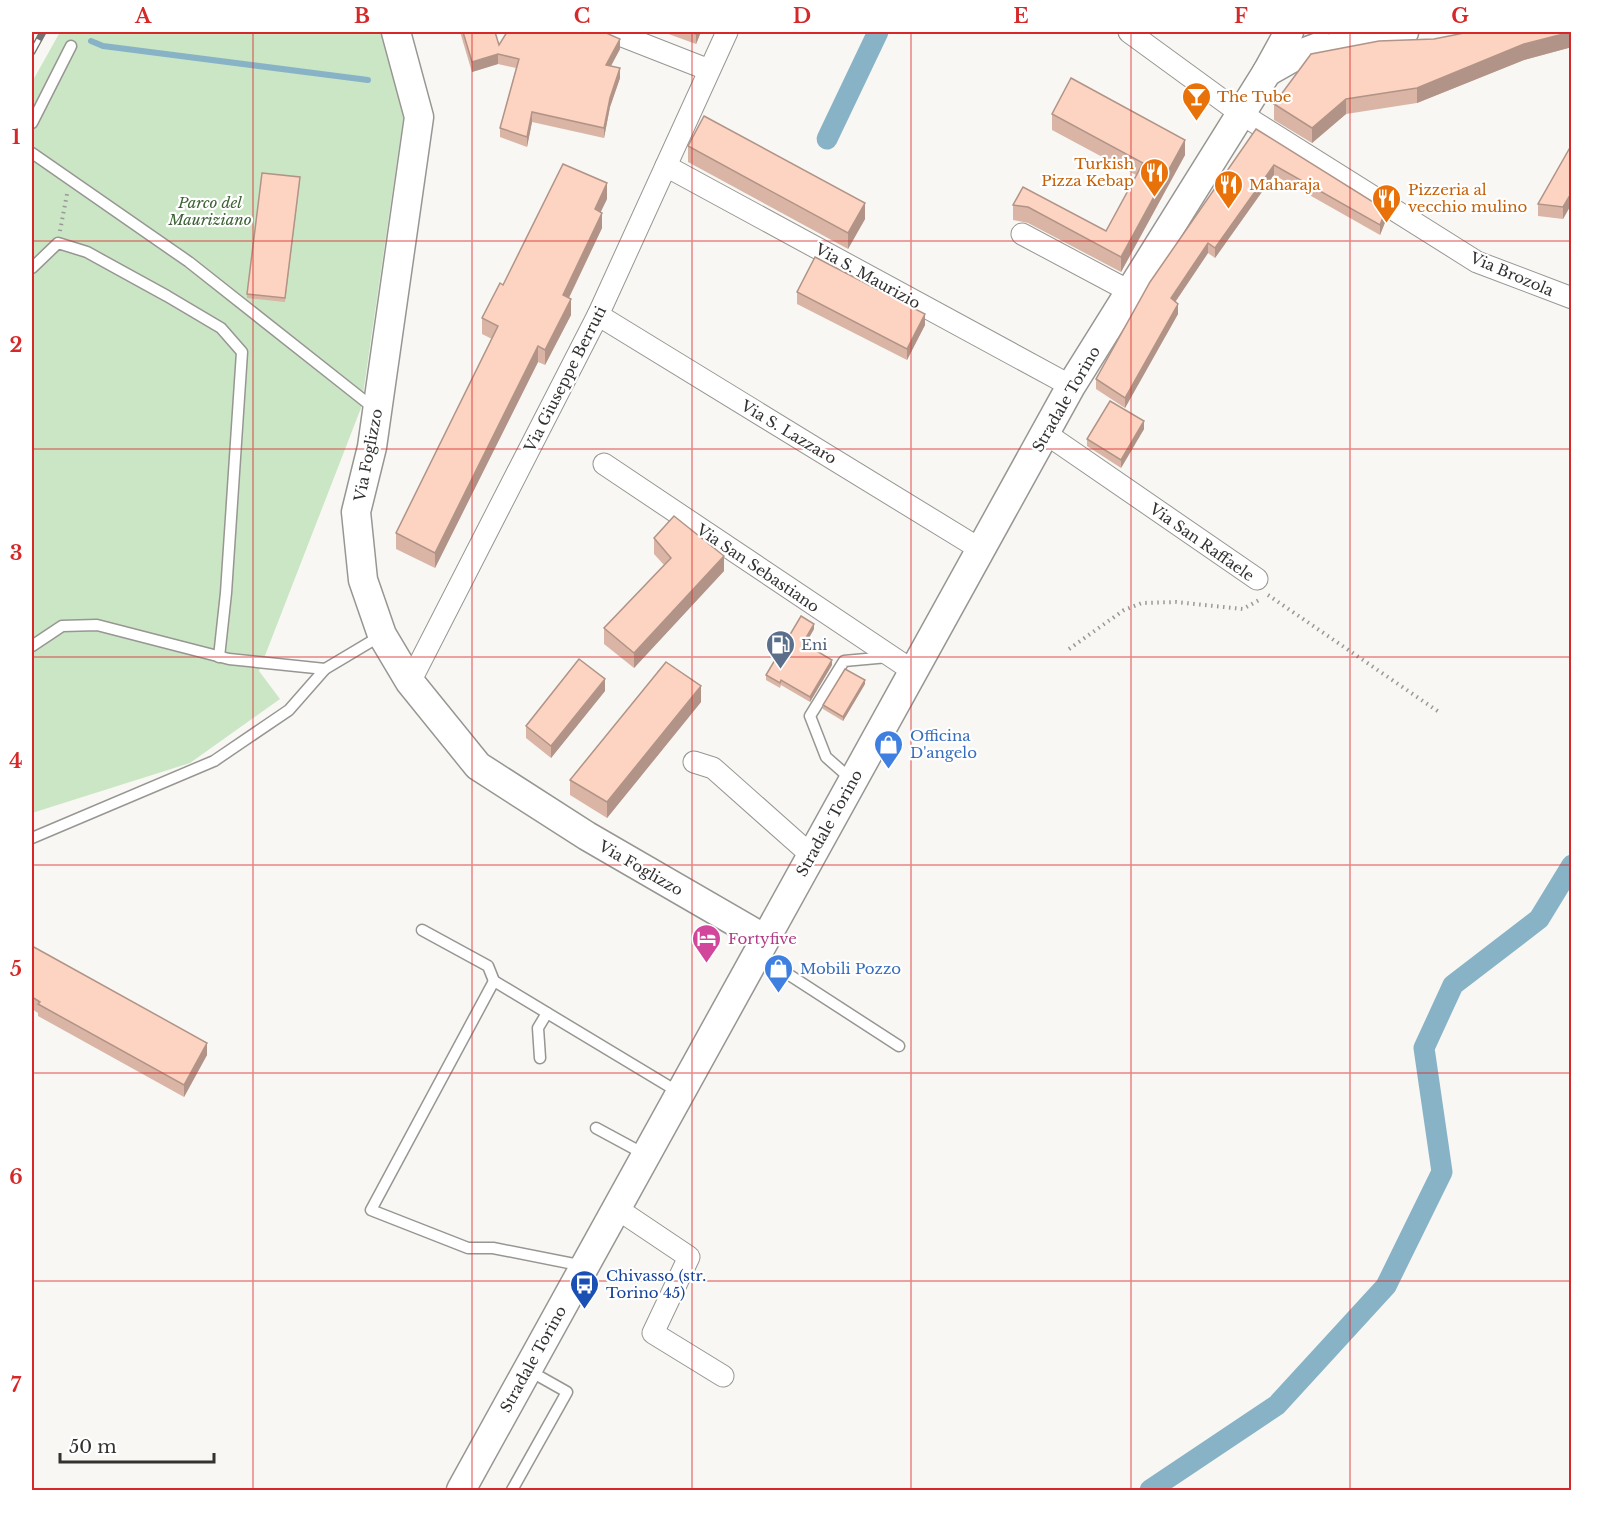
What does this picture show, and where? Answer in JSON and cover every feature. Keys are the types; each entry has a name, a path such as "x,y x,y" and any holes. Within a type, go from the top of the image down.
{"main road":[{"name":"Via Foglizzo","path":"396,32 419,117 372,447 356,512 363,580 382,635 410,682 478,766 761,947"},
{"name":"Stradale Torino","path":"461,1491 853,780 902,664 980,549 1071,386 1267,72 1289,32"},
{"name":"Stradale Torino","path":"1267,72 1329,38 1385,37 1404,32"}],"street":[{"path":"612,32 709,70"},
{"name":"Via Giuseppe Berruti","path":"410,682 598,315 727,32"},
{"name":"Via Brozola","path":"1129,32 1240,113 1477,262 1572,298"},
{"name":"Via S. Maurizio","path":"666,166 1071,386"},
{"path":"1022,234 1129,291"},
{"name":"Via S. Lazzaro","path":"598,315 980,549"},
{"name":"Via San Raffaele","path":"1045,433 1261,586"},
{"name":"Via San Sebastiano","path":"604,464 902,664"},
{"path":"694,762 713,768 811,855"},
{"path":"616,1208 690,1257 654,1333 723,1376"}],"lane":[{"path":"32,123 71,46"},
{"path":"32,153 189,262 377,411"},
{"path":"32,268 58,243 87,252 221,328 242,352 226,593 219,657"},
{"path":"32,646 62,626 97,625 219,657 324,669"},
{"path":"32,837 214,761 289,710 324,669 382,635"},
{"path":"853,780 826,757 810,716 844,661 902,664"},
{"path":"422,930 488,966 494,981 680,1093"},
{"path":"761,947 898,1046"},
{"path":"494,981 371,1210 468,1248 494,1248 585,1266"},
{"path":"540,1058 538,1028 548,1013"},
{"path":"596,1128 646,1155"},
{"path":"512,1491 567,1392 527,1370"}],"path":[{"path":"58,243 70,180"},
{"path":"1261,586 1439,712"},
{"name":"Via San Raffaele","path":"1069,649 1124,610 1142,603 1176,602 1243,609 1256,603 1261,586"}],"green space":[{"name":"Parco del Mauriziano","path":"60,32 383,32 404,113 361,408 259,671 280,699 190,763 32,813 32,82"}],"building":[{"path":"463,32 495,32 499,45 507,32 604,32 620,39 606,65 620,68 610,98 604,128 532,112 527,137 500,128 519,59 498,54 472,62"},
{"path":"1469,32 1571,32 1524,44 1417,88 1346,99 1312,128 1274,104 1311,54 1379,41 1434,39"},
{"path":"1071,78 1185,140 1121,257 1028,207 1013,205 1023,187 1106,231 1143,163 1052,114"},
{"path":"704,116 865,203 848,233 688,146"},
{"path":"1256,129 1386,210 1380,225 1274,165 1215,248 1208,243 1171,298 1178,304 1125,398 1096,379 1150,282"},
{"path":"1572,144 1572,192 1563,207 1538,204"},
{"path":"563,164 607,183 595,209 602,213 563,295 571,299 545,350 538,346 435,553 396,533 498,326 482,318 500,283 503,285"},
{"path":"262,173 300,177 285,298 247,294"},
{"path":"815,257 925,314 907,349 797,292"},
{"path":"1110,401 1144,421 1121,460 1087,439"},
{"path":"674,516 724,556 634,653 604,628 671,558 654,538"},
{"path":"801,616 814,624 803,643 832,660 810,697 781,680 780,683 766,675"},
{"path":"579,659 605,679 551,746 526,726"},
{"path":"666,662 701,686 607,802 570,780"},
{"path":"845,669 865,680 843,717 823,705"},
{"path":"32,946 207,1043 184,1085 38,1004 40,1002 32,997"}],"waterway":[{"path":"827,139 878,32"},
{"path":"91,41 103,46 368,80"},
{"path":"1150,1490 1277,1405 1386,1286 1442,1172 1424,1048 1453,985 1539,919 1572,865"}],"railway":[{"path":"32,52 43,32"}],"place":[{"name":"The Tube","path":"1196,122"},
{"name":"Turkish Pizza Kebap","path":"1155,198"},
{"name":"Maharaja","path":"1228,210"},
{"name":"Pizzeria al vecchio mulino","path":"1387,224"},
{"name":"Eni","path":"780,670"},
{"name":"Officina D'angelo","path":"889,770"},
{"name":"Fortyfive","path":"707,964"},
{"name":"Mobili Pozzo","path":"779,994"},
{"name":"Chivasso (str. Torino 45)","path":"585,1310"}]}
